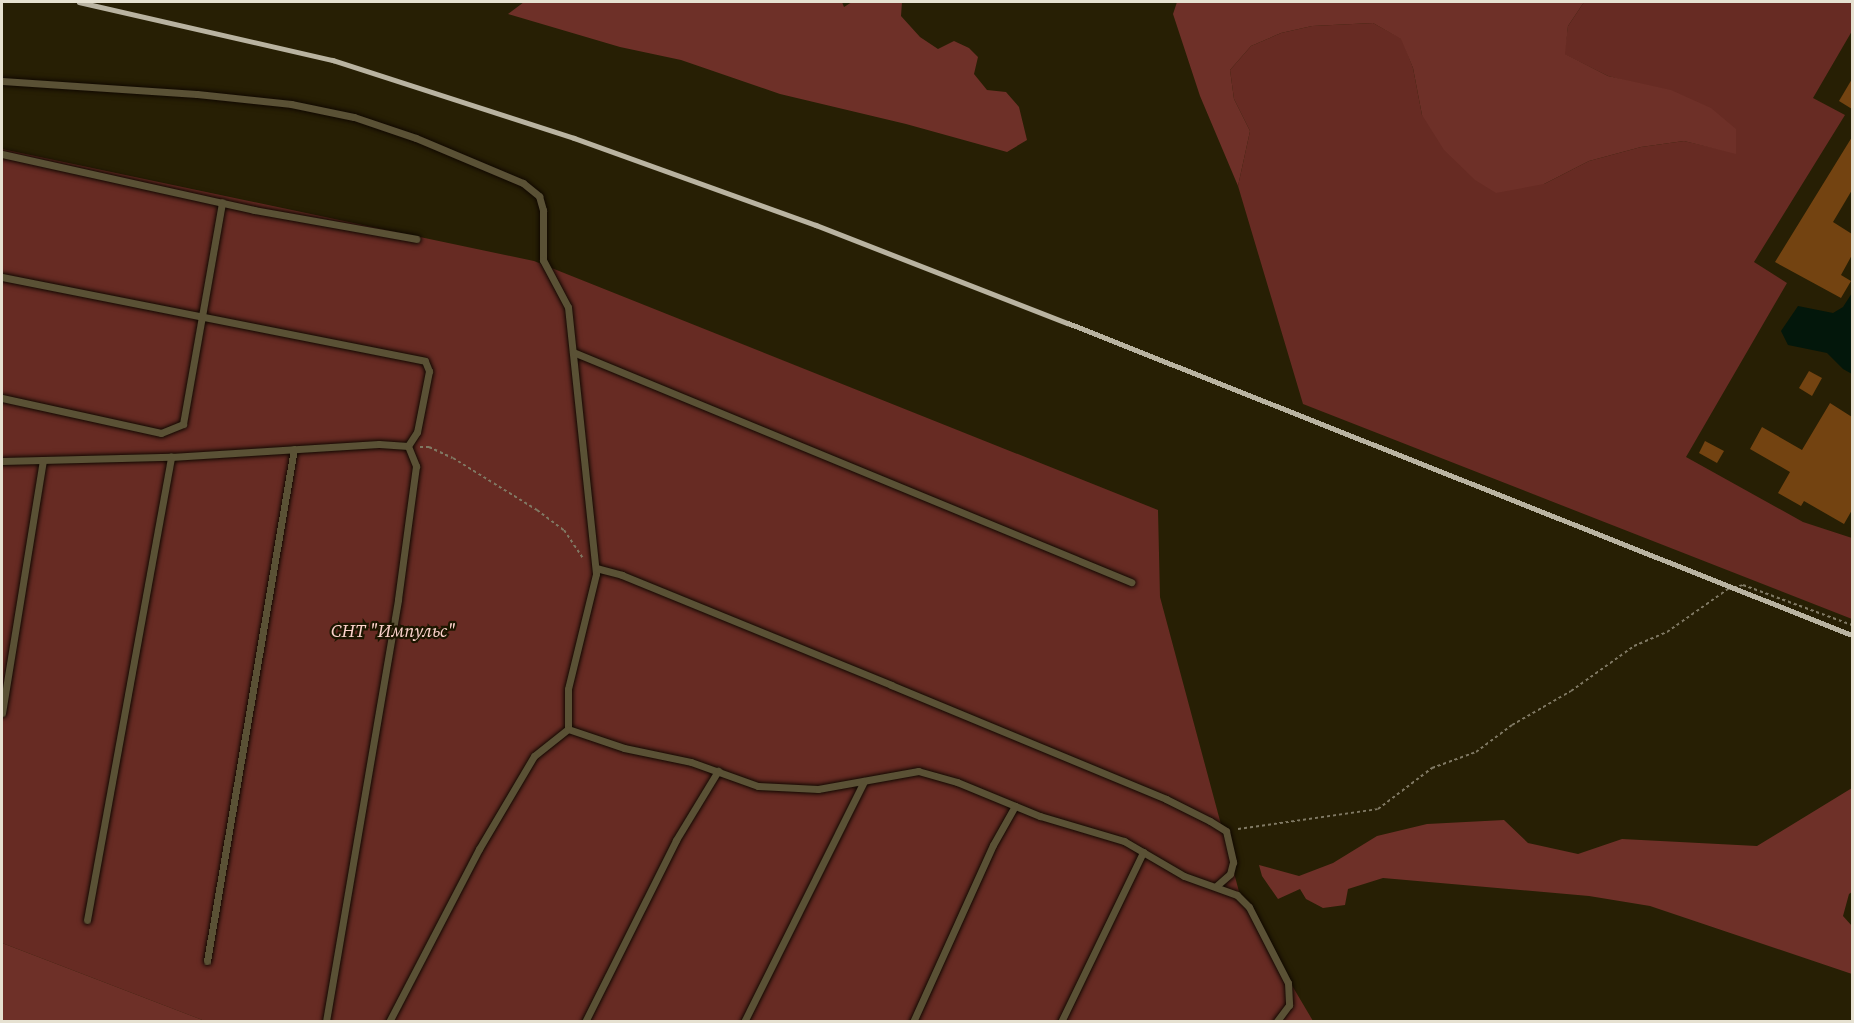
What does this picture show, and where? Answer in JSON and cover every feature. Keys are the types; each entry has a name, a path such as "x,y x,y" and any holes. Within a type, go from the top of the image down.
{"lane":[{"path":"2,81 197,94 291,104 375,124 523,183 539,195 543,210 543,260 568,307 596,568 568,689 568,729"},
{"path":"2,154 222,202 416,239"},
{"path":"2,398 161,433 183,424 222,202"},
{"path":"2,277 425,361 429,371 417,432 408,446"},
{"path":"573,352 1131,582"},
{"path":"2,461 171,456 380,444 408,446"},
{"path":"326,1021 398,600 416,466 408,446"},
{"path":"207,961 294,449"},
{"path":"87,920 171,456"},
{"path":"2,713 43,460"},
{"path":"596,568 622,575 1166,799 1226,831 1233,862 1230,874 1215,886"},
{"path":"568,729 624,748 691,762 758,786 818,789 918,771 957,782 1015,806 1124,841 1184,876 1237,895 1249,908 1288,983 1289,1005 1276,1022"},
{"path":"389,1022 479,849 534,756 568,729"},
{"path":"585,1022 676,840 718,771"},
{"path":"744,1022 864,781"},
{"path":"913,1022 993,845 1015,806"},
{"path":"1061,1022 1143,852"}],"path":[{"path":"408,446 429,447 453,458 537,510 564,530 582,557 596,568"},
{"path":"1226,831 1378,809 1432,768 1476,752 1512,725 1571,691 1634,646 1667,632 1728,589 1743,585 1852,625"}],"green space":[{"path":"1584,2 1852,2 1852,31 1813,98 1845,115 1754,262 1787,283 1686,457 1803,522 1852,538 1852,619 1303,404 1238,186 1250,131 1234,99 1230,70 1251,46 1281,33 1312,26 1373,23 1402,39 1413,68 1422,115 1544,184 1589,161 1641,147 1684,141 1736,153 1634,83 1608,76 1564,54 1568,26"},
{"name":"СНТ \"Импульс\"","path":"2,149 534,261 1158,510 1160,597 1241,899 1313,1021 205,1021 2,943"}],"shaded area":[{"path":"524,2 842,2 844,7 852,2 902,2 901,16 920,37 938,49 954,41 969,48 978,57 974,74 987,90 1006,92 1019,107 1027,140 1007,152 906,124 780,94 681,60 620,47 508,14"},
{"path":"1177,2 1584,2 1568,26 1565,54 1608,76 1671,90 1711,108 1736,129 1736,154 1684,141 1641,147 1589,161 1544,184 1496,193 1475,180 1444,150 1422,115 1413,68 1401,39 1373,23 1312,26 1281,33 1251,46 1230,70 1234,99 1250,131 1238,186 1200,96 1173,14"},
{"path":"1852,293 1852,374 1843,369 1827,353 1788,345 1781,331 1798,306 1833,313 1843,307"},
{"path":"1852,788 1852,892 1849,894 1843,916 1852,926 1852,974 1650,906 1589,896 1383,878 1348,889 1345,905 1323,908 1306,899 1300,889 1278,899 1262,876 1259,865 1299,876 1333,863 1377,836 1427,824 1504,820 1528,843 1578,854 1622,839 1757,846"},
{"path":"2,943 205,1021 2,1021"}],"building":[{"path":"1852,79 1852,109 1839,101"},
{"path":"1852,137 1852,190 1833,222 1852,234 1852,255 1841,275 1851,281 1841,298 1775,262"},
{"path":"1809,371 1822,378 1812,396 1799,388"},
{"path":"1830,403 1852,417 1852,510 1844,524 1804,501 1801,506 1778,493 1790,472 1750,449 1762,427 1802,450"},
{"path":"1705,441 1724,451 1717,463 1699,453"}],"railway":[{"path":"79,2 333,60 574,138 816,225 1852,635"}]}
